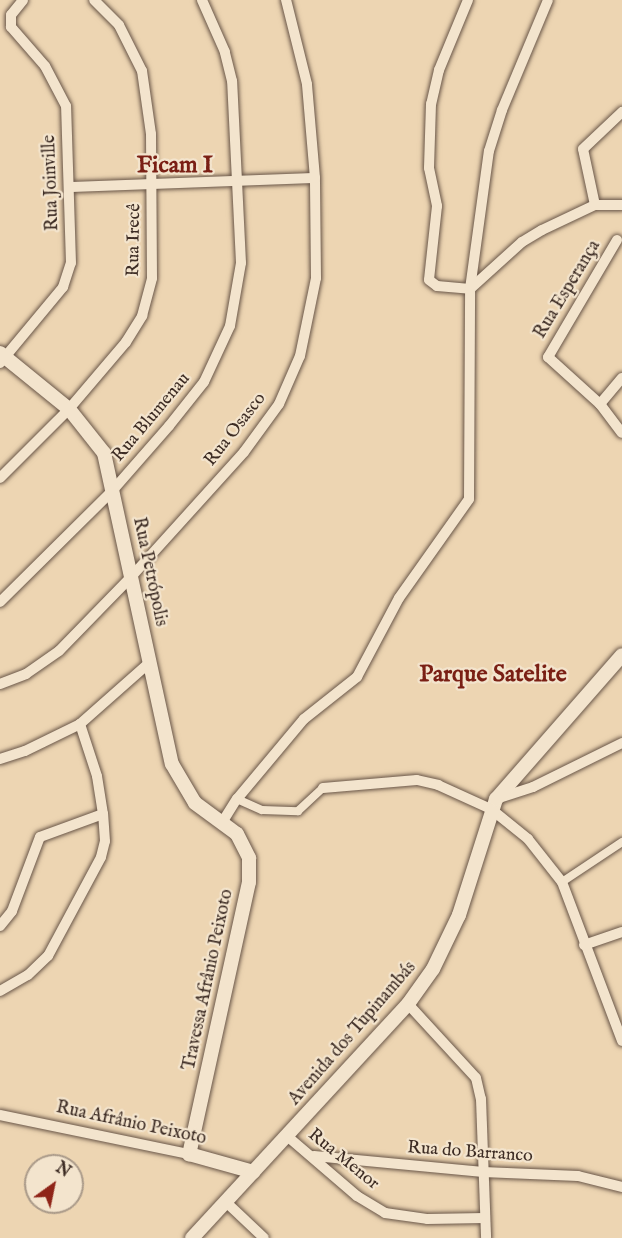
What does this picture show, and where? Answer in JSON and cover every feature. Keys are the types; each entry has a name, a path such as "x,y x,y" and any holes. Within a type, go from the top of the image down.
{"street":[{"name":"Rua Joinville","path":"2,358 63,287 69,275 70,187 66,106 58,85 11,27 11,15 23,0"},
{"name":"Rua Irecê","path":"0,478 69,410 126,342 148,299 152,278 153,182 142,71 119,25 93,0"},
{"name":"Rua Blumenau","path":"0,602 113,490 204,382 230,326 241,263 239,180 232,81 225,52 202,0"},
{"path":"468,0 439,70 431,104 429,168 437,206 428,276 437,286 470,289 522,242 595,205 622,205"},
{"path":"223,821 237,799 304,719 357,677 399,598 466,506 470,488 470,289 489,151 502,110 548,0"},
{"name":"Rua Osasco","path":"0,684 26,674 59,651 132,576 244,452 279,404 300,356 316,278 315,178 308,84 290,1"},
{"path":"595,205 583,149 622,112"},
{"path":"70,187 153,182 315,178"},
{"name":"Rua Esperança","path":"617,240 548,357 600,404 622,433"},
{"name":"Rua Petrópolis","path":"2,358 69,410 104,453 172,764 195,803 223,821"},
{"path":"600,404 622,378"},
{"name":"Avenida dos Tupinambás","path":"192,1238 408,1004 434,969 459,915 493,804 622,656"},
{"path":"0,759 80,724 150,662"},
{"path":"0,991 28,975 60,936 101,857 105,841 97,776 80,724"},
{"path":"493,804 622,743"},
{"path":"237,799 262,810 298,811 322,788 417,780 493,804 528,839 562,882 622,1041"},
{"path":"512,780 533,787"},
{"path":"0,926 12,911 40,837 103,814"},
{"name":"Travessa Afrânio Peixoto","path":"189,1154 250,870 245,847 223,821"},
{"path":"562,882 622,842"},
{"path":"584,945 622,932"},
{"path":"408,1004 476,1078 481,1099 486,1238"},
{"name":"Rua Afrânio Peixoto","path":"0,1115 189,1154 254,1172"},
{"name":"Rua Menor","path":"287,1136 314,1156 357,1196 385,1213 427,1219 485,1218"},
{"name":"Rua do Barranco","path":"314,1156 483,1172 578,1176 622,1187"},
{"path":"226,1202 264,1238"}],"district":[{"name":"Ficam I","path":"175,166"},
{"name":"Parque Satelite","path":"493,675"}]}
